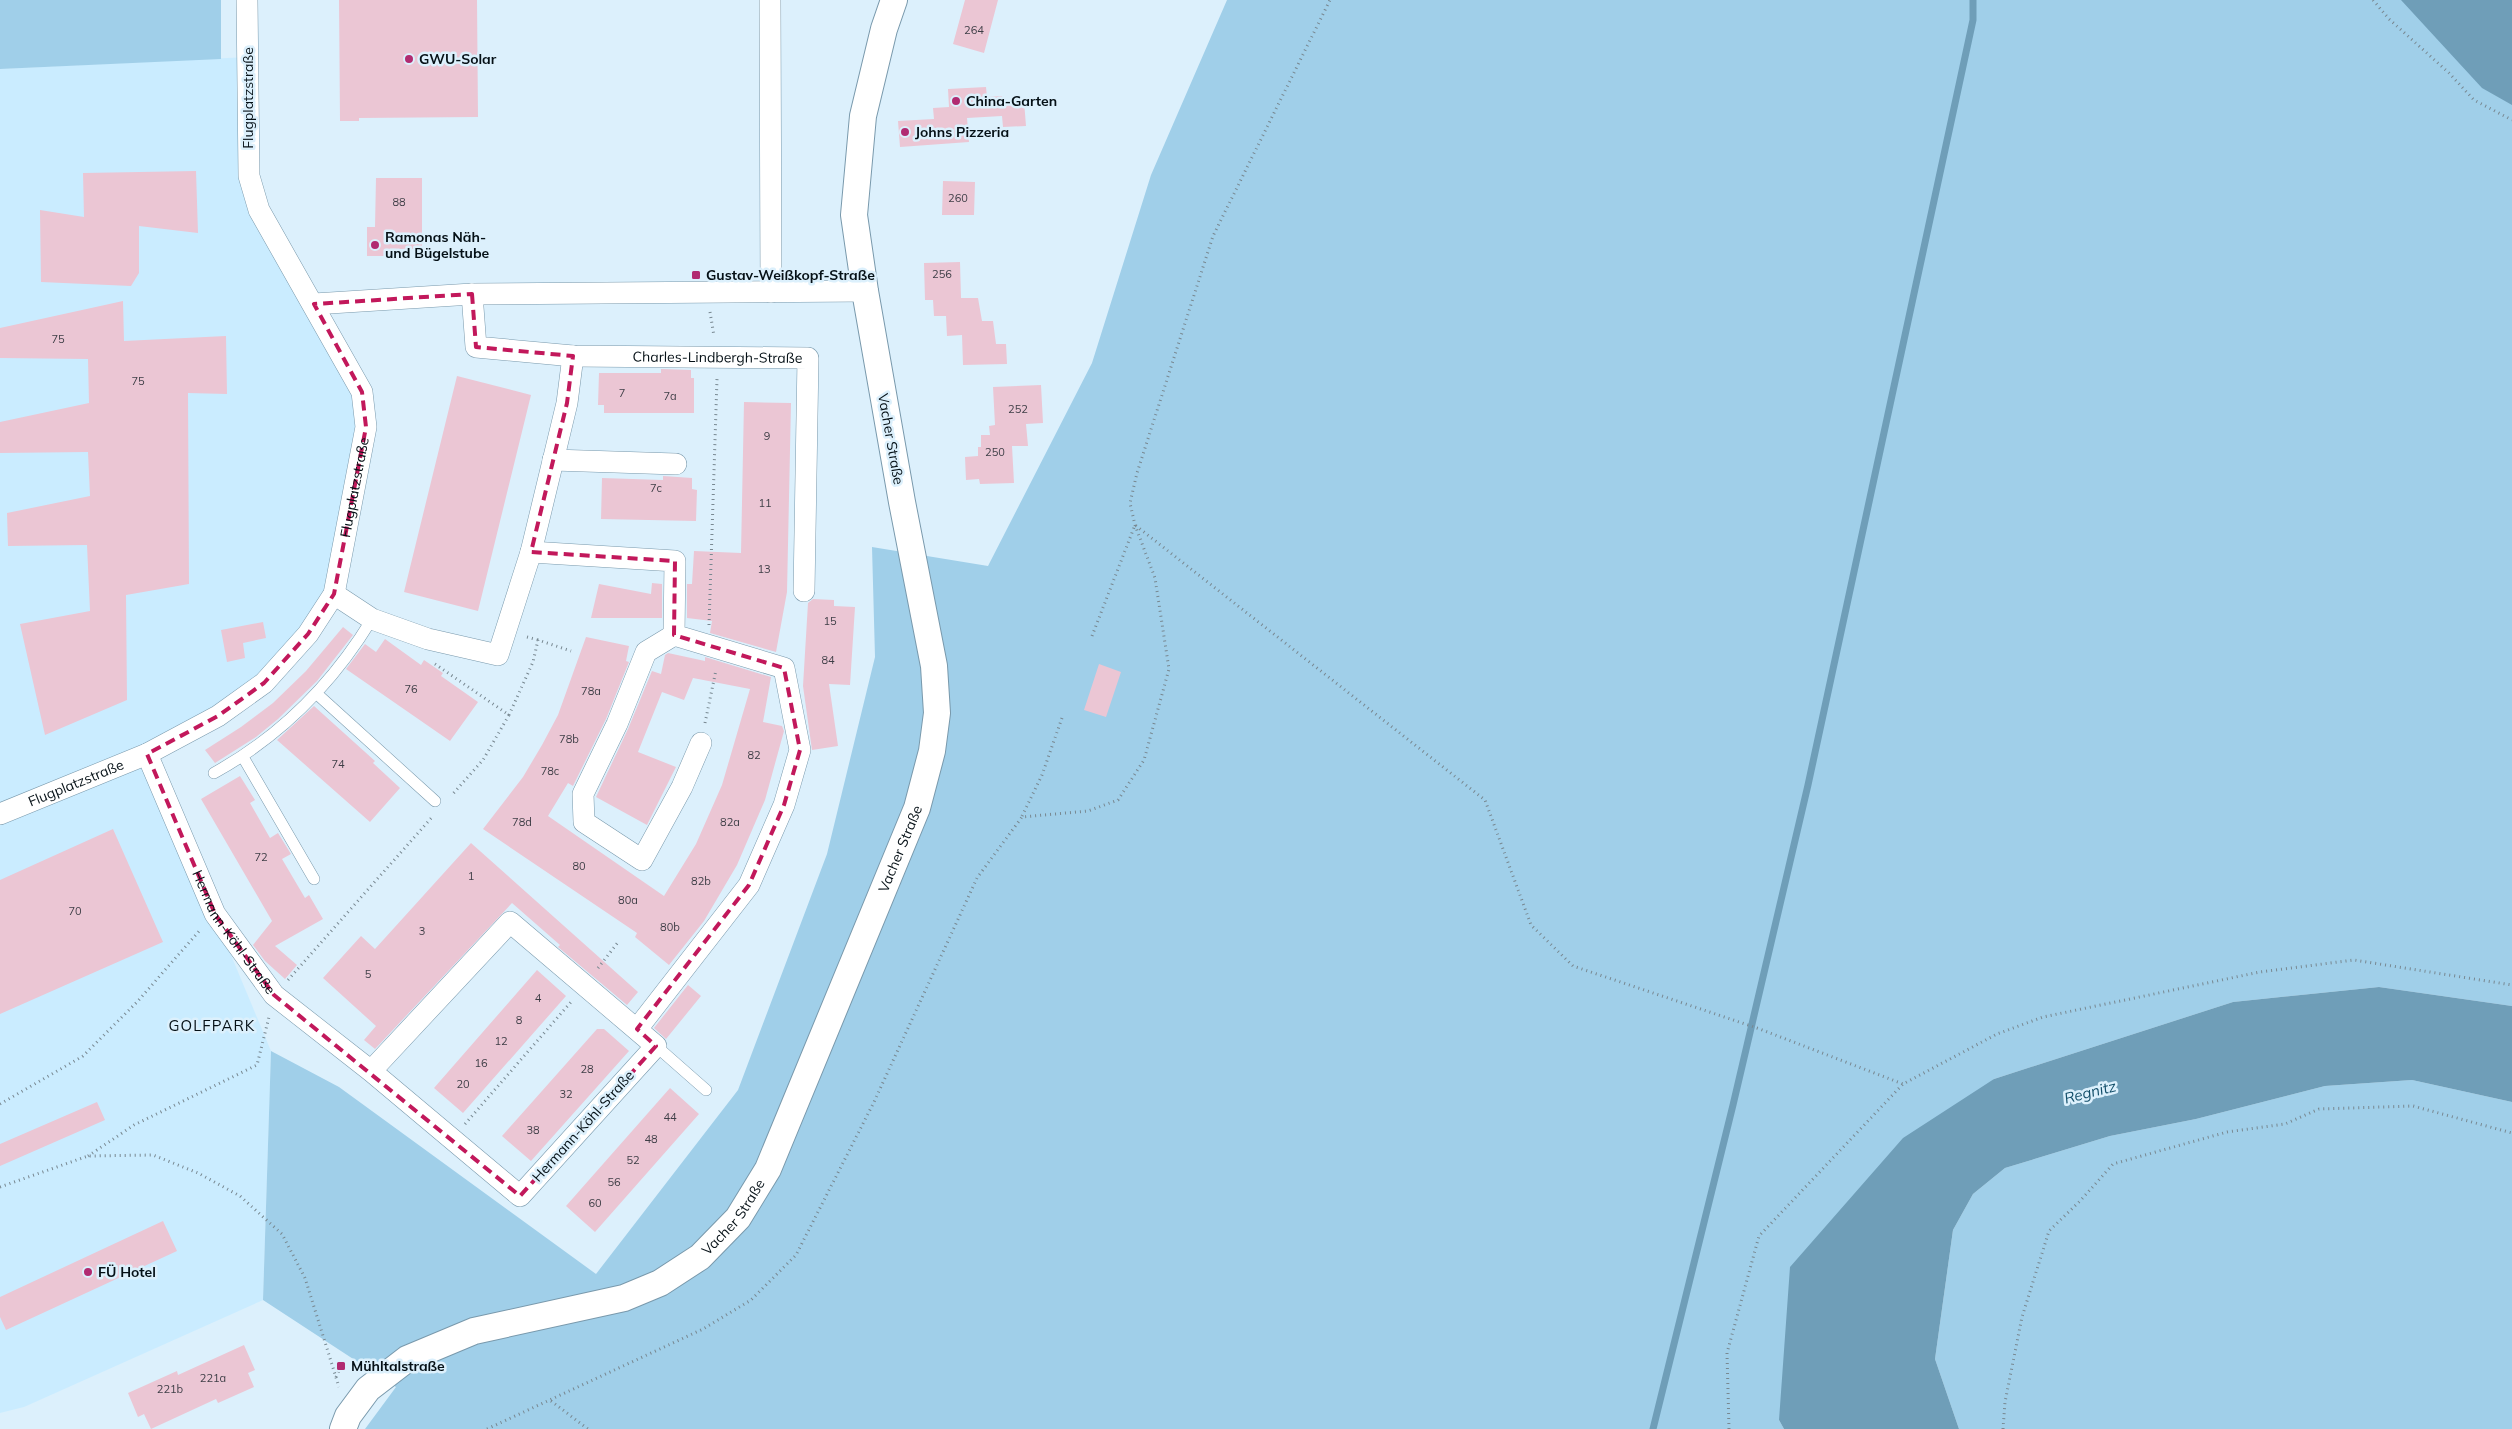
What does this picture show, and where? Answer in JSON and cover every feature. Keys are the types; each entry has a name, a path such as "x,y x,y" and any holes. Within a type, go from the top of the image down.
{"street":[{"name":"Flugplatzstraße","path":"0,814 147,754 218,716 264,683 308,634 334,594 366,427 362,392 314,304 259,210 249,176 247,0"},
{"path":"770,0 771,292"},
{"name":"Vacher Straße","path":"346,1423 368,1389 407,1360 474,1332 624,1298 660,1283 700,1257 738,1218 768,1169 916,808 932,751 937,713 934,666 902,502 865,291 854,215 864,116 884,28 894,0"},
{"path":"314,304 472,294 865,291"},
{"name":"Charles-Lindbergh-Straße","path":"472,294 476,347 572,356 808,358 804,591"},
{"path":"334,594 372,618 428,639 498,655 531,552 567,403 572,356"},
{"path":"553,460 676,464"},
{"path":"531,552 675,561 674,635"},
{"path":"637,1029 750,885 784,805 800,750 784,668 705,646 674,635"},
{"path":"674,635 646,652 618,724 582,794 584,822 642,860 682,787 701,743"},
{"name":"Hermann-Köhl-Straße","path":"147,754 214,914 274,995 520,1196 656,1046"},
{"path":"370,1072 510,922 656,1046"}],"lane":[{"path":"214,773 243,757 287,723 318,694 352,652 372,618"},
{"path":"318,694 436,806"},
{"path":"243,757 314,879"},
{"path":"656,1046 706,1090"}],"path":[{"path":"1022,817 1088,811 1118,800 1144,760 1169,669 1155,578 1135,525 1130,503 1137,473 1213,236 1330,0"},
{"path":"2373,0 2389,19 2449,73 2474,100 2512,120"},
{"path":"701,743 719,654 705,646 710,620 718,356 706,292"},
{"path":"1092,636 1135,525"},
{"path":"1135,525 1485,800 1531,925 1573,966 1757,1028 1903,1084"},
{"path":"428,639 419,654 509,715"},
{"path":"450,797 483,760 509,715 533,662 538,640 571,651"},
{"path":"487,1429 703,1329 751,1300 796,1255 874,1102 977,878 1022,817 1042,775 1063,716"},
{"path":"0,1187 88,1156 134,1125 257,1065 274,995 436,806"},
{"path":"0,1104 83,1056 137,1002 214,914"},
{"path":"452,1140 586,985 619,941"},
{"path":"1729,1429 1726,1353 1759,1236 1903,1084 1997,1034 2043,1017 2260,972 2354,960 2512,985"},
{"path":"2003,1429 2005,1402 2022,1317 2049,1231 2081,1200 2113,1164 2226,1132 2285,1124 2318,1109 2413,1106 2512,1132"},
{"path":"88,1156 153,1156 198,1173 240,1196 282,1234 305,1278 336,1377 346,1423"},
{"path":"336,1377 341,1366"},
{"path":"551,1401 588,1429"}],"highlighted area":[{"path":"472,294 476,347 573,356 567,403 531,552 675,561 674,635 784,668 800,750 784,805 749,885 637,1029 656,1046 520,1196 274,995 215,914 147,754 218,716 264,683 308,634 334,594 366,427 362,392 314,304"}],"shaded area":[{"path":"0,0 221,0 221,59 0,69"},
{"path":"1227,0 2512,0 2512,1006 2379,987 2233,1002 1994,1079 1779,1420 1784,1429 365,1429 396,1387 263,1300 271,1051 339,1087 596,1274 738,1090 827,854 875,657 872,547 988,566 1092,363 1151,175"},
{"path":"248,57 249,176 362,392 334,594 264,683 147,754 271,1051 263,1300 24,1407 0,1413 0,69"},
{"path":"2412,1080 2512,1102 2512,1429 1959,1429 1935,1359 1953,1230 1973,1194 2005,1168 2110,1136 2196,1119 2325,1086"}],"water":[{"path":"2401,0 2512,0 2512,105 2482,88"},
{"name":"Regnitz","path":"2379,987 2512,1006 2512,1102 2412,1080 2325,1086 2196,1119 2110,1136 2005,1168 1973,1194 1953,1230 1935,1359 1959,1429 1784,1429 1779,1420 1790,1267 1903,1138 1994,1079 2233,1002"}],"building":[{"name":"GWU-Solar","path":"339,0 477,0 478,117 359,118 359,121 340,121"},
{"path":"965,0 998,0 984,53 953,44"},
{"path":"986,87 987,97 1002,96 1003,103 1024,101 1026,126 1003,127 1002,116 967,118 969,142 900,147 898,121 934,119 933,108 949,107 948,89"},
{"path":"196,171 198,233 139,226 139,273 131,286 41,282 40,210 84,217 83,173"},
{"path":"376,178 422,178 422,249 394,249 394,256 367,256 367,227 375,227"},
{"path":"943,181 975,182 974,215 942,215"},
{"path":"960,262 961,298 978,298 982,321 993,321 996,344 1006,344 1007,364 963,365 962,335 947,336 946,316 934,316 933,300 925,300 924,263"},
{"path":"123,301 124,341 226,336 227,394 188,393 189,584 126,595 127,700 45,735 20,624 90,611 87,545 8,546 7,513 90,496 88,452 0,453 0,422 89,403 88,359 0,358 0,328"},
{"path":"661,369 691,370 691,378 694,378 694,413 604,413 604,405 598,405 599,373 661,373"},
{"path":"457,376 531,395 478,611 404,592"},
{"path":"1041,385 1043,423 1026,424 1028,446 1012,446 1014,483 980,484 979,479 966,480 965,457 978,456 978,447 981,447 981,435 990,435 989,426 995,425 993,387"},
{"path":"744,402 791,403 787,592 776,652 710,633 712,621 687,618 687,584 692,584 694,551 741,553"},
{"path":"663,476 692,478 692,489 697,490 696,521 601,519 602,478 663,480"},
{"path":"652,583 662,584 662,618 591,618 599,584 651,594"},
{"path":"813,599 834,600 834,606 855,607 850,685 829,684 838,746 812,750 803,686 808,603"},
{"path":"263,622 266,638 243,643 245,658 227,662 221,630"},
{"path":"343,627 353,635 317,681 278,719 256,737 215,763 205,750 241,727 273,703 306,671"},
{"path":"586,637 629,646 626,661 629,662 606,719 573,786 568,783 548,816 664,896 696,844 722,785 750,689 693,678 684,700 662,692 638,752 676,767 647,825 596,797 628,729 652,671 661,674 665,655 668,653 705,661 705,657 771,677 763,722 782,726 784,731 765,800 737,865 704,921 669,965 635,937 637,933 483,829 523,777 542,745 558,715"},
{"path":"385,639 421,665 424,660 443,673 441,676 478,702 450,741 346,669 365,644 376,652"},
{"path":"1099,664 1121,672 1106,717 1084,710"},
{"path":"314,706 375,761 373,763 400,788 370,822 277,740"},
{"path":"240,776 255,800 250,803 270,838 278,833 291,854 282,859 305,898 309,895 323,919 275,946 297,965 285,979 265,961 253,945 272,921 201,799"},
{"path":"113,829 163,942 0,1014 0,880"},
{"path":"471,843 638,992 627,1005 558,947 560,945 512,903 375,1049 364,1040 376,1026 323,978 361,936 375,949"},
{"path":"537,970 566,996 463,1113 434,1088"},
{"path":"688,985 701,996 666,1039 654,1028"},
{"path":"597,1029 604,1029 629,1051 531,1161 502,1136"},
{"path":"670,1088 699,1114 595,1232 566,1206"},
{"path":"97,1102 105,1120 0,1166 0,1144"},
{"path":"163,1221 177,1251 6,1330 0,1317 0,1297"},
{"path":"244,1345 255,1370 248,1373 254,1387 218,1403 216,1399 151,1429 144,1414 138,1417 128,1393 177,1371 178,1375"}],"waterway":[{"path":"1653,1429 1733,1105 1808,785 1973,20 1973,0"}],"place":[{"name":"GWU-Solar","path":"409,59"},
{"name":"China-Garten","path":"956,101"},
{"name":"Johns Pizzeria","path":"905,132"},
{"name":"Ramonas Näh- und Bügelstube","path":"375,245"},
{"name":"Gustav-Weißkopf-Straße","path":"696,275"},
{"name":"FÜ Hotel","path":"88,1272"},
{"name":"Mühltalstraße","path":"341,1366"}],"district":[{"name":"GOLFPARK","path":"212,1025"}]}
